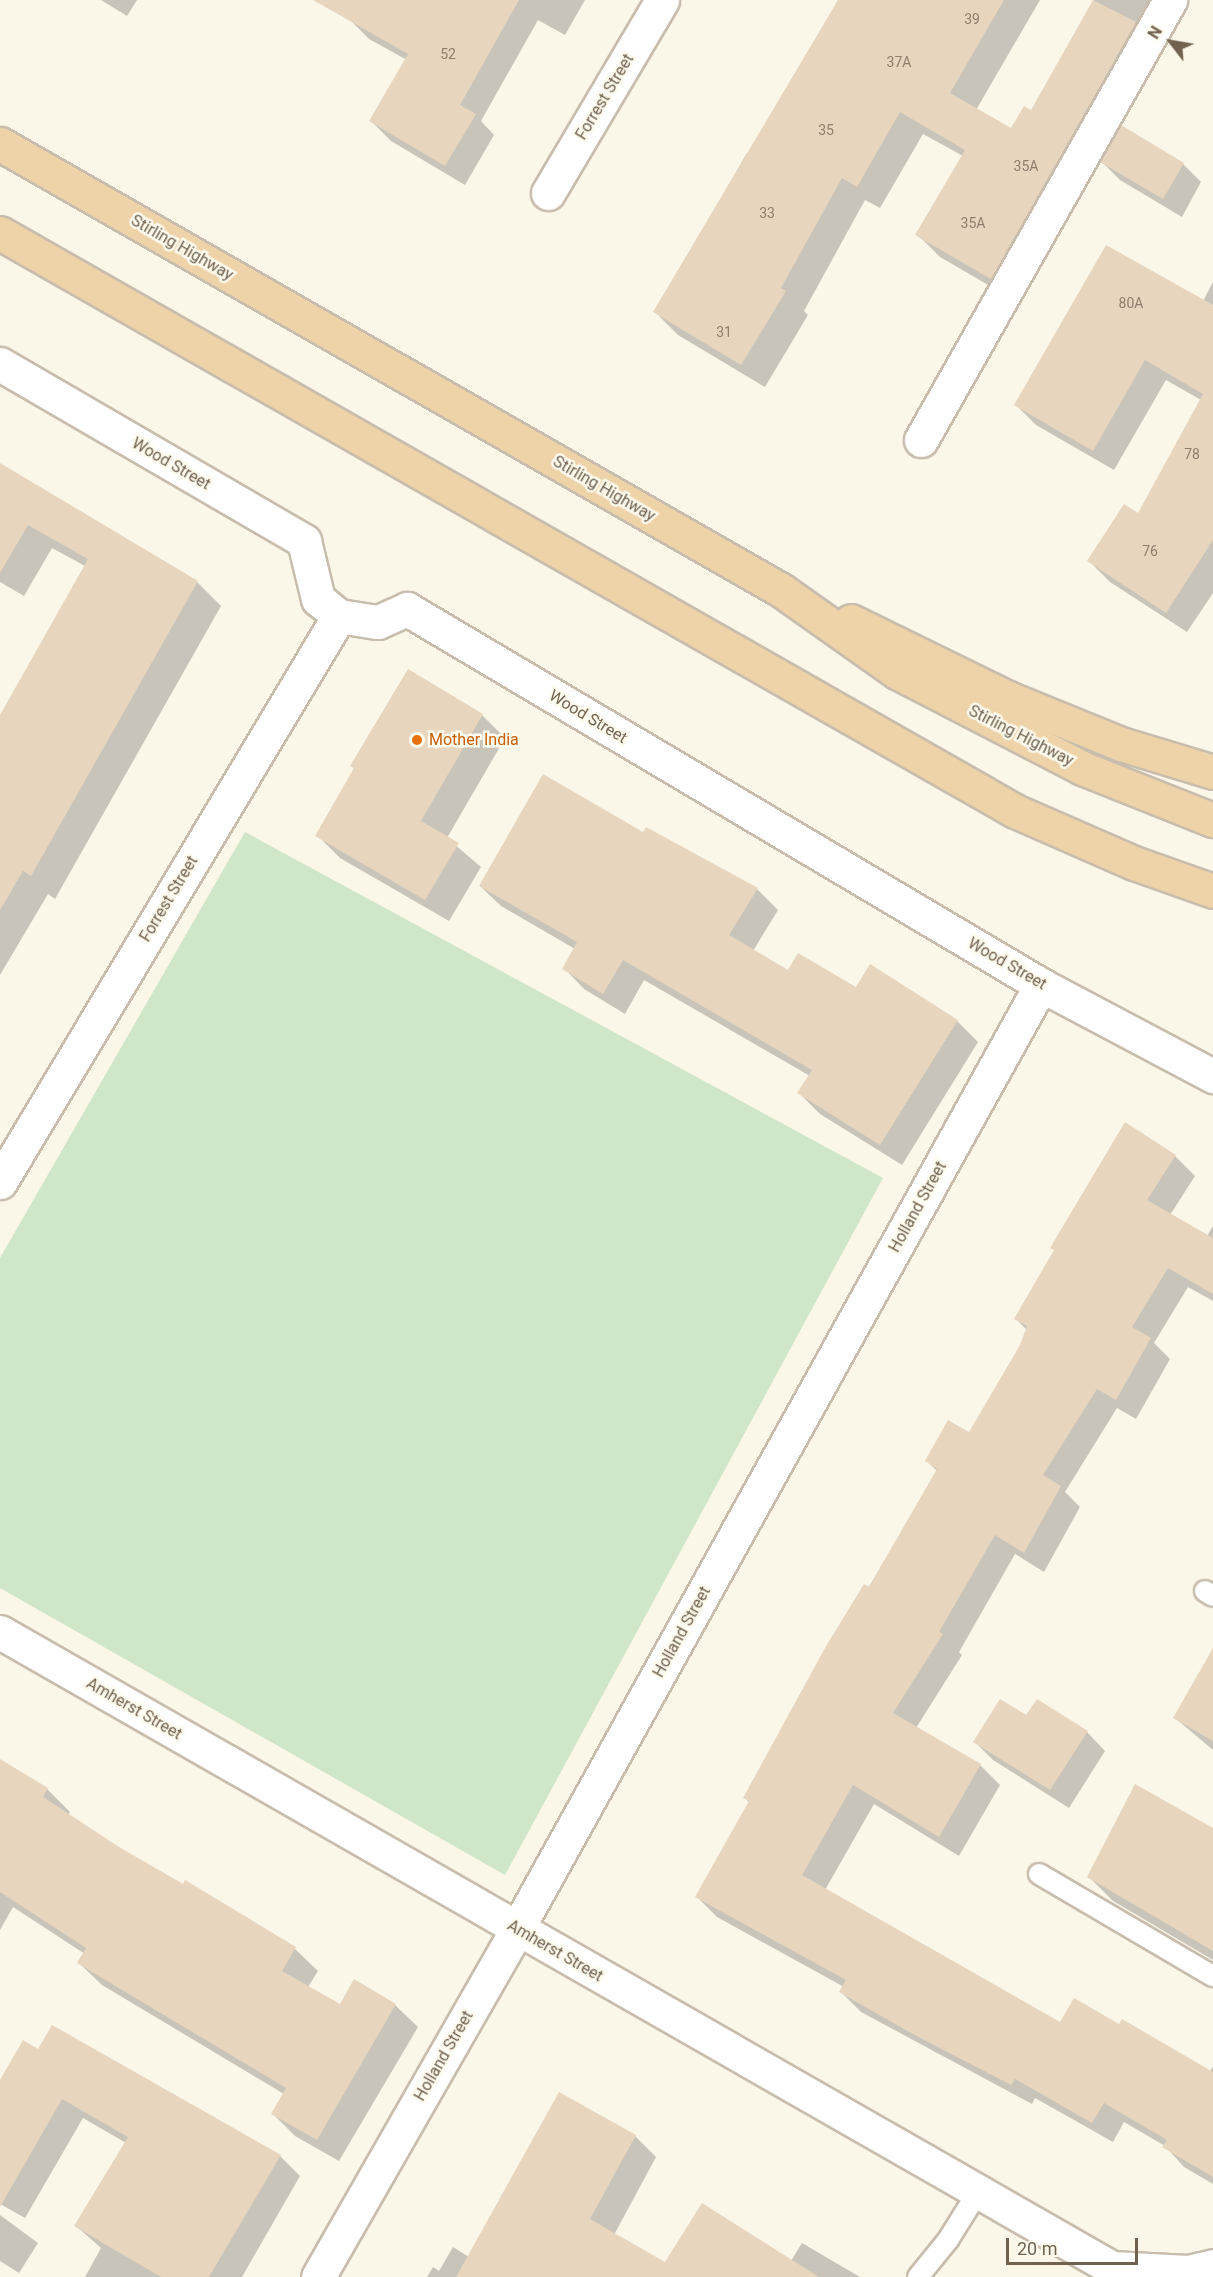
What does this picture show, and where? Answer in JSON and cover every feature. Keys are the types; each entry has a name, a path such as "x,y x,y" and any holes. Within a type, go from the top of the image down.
{"highway":[{"name":"Stirling Highway","path":"0,144 781,590 897,672 1082,768 1213,820"},
{"path":"0,233 1015,811 1134,863 1213,891"},
{"path":"781,590 907,646 1008,698 1121,744 1213,772"}],"street":[{"name":"Forrest Street","path":"548,193 662,0"},
{"path":"921,440 1170,0"},
{"name":"Wood Street","path":"0,364 304,541 318,599 339,616 378,622 406,609 1041,985 1213,1076"},
{"name":"Forrest Street","path":"0,1182 339,616"},
{"name":"Holland Street","path":"318,2277 517,1929 1041,985"},
{"name":"Amherst Street","path":"0,1632 1116,2272 1188,2272 1213,2266"}],"lane":[{"path":"1039,1874 1213,1976"},
{"path":"918,2277 948,2240 978,2192"}],"green space":[{"path":"245,832 883,1178 505,1875 0,1588 0,1258"}],"building":[{"path":"313,0 519,0 460,105 476,114 445,166 369,121 408,54"},
{"path":"838,0 1004,0 950,93 1011,128 1024,106 1031,110 1093,0 1136,22 991,279 915,235 965,150 900,112 857,187 842,178 781,288 786,291 741,365 653,312"},
{"path":"1121,125 1184,163 1163,199 1100,162"},
{"path":"1106,245 1213,305 1213,540 1166,613 1087,561 1124,504 1138,513 1203,394 1145,360 1093,451 1014,405"},
{"path":"0,463 198,581 31,876 23,871 0,910 0,715 88,559 28,525 0,573"},
{"path":"408,669 483,714 421,821 459,843 425,900 315,836 354,768 350,766"},
{"path":"543,774 643,832 646,827 758,888 729,935 788,970 798,953 856,987 870,964 958,1020 880,1145 797,1093 812,1070 623,960 603,994 562,969 577,942 479,886"},
{"path":"1125,1122 1176,1155 1147,1200 1213,1238 1213,1294 1168,1268 1132,1327 1151,1338 1116,1400 1097,1389 1043,1475 1061,1486 1024,1553 995,1535 939,1632 943,1634 893,1713 981,1764 939,1837 853,1785 802,1875 1060,2022 1074,1998 1119,2024 1122,2019 1213,2072 1213,2177 1162,2147 1167,2140 1104,2103 1092,2123 1015,2079 1011,2085 911,2033 839,1992 846,1980 695,1897 749,1801 743,1798 825,1648 864,1584 869,1587 937,1469 925,1461 948,1420 969,1432 1020,1345 1027,1326 1014,1319 1054,1250 1050,1248"},
{"path":"1213,1648 1213,1741 1173,1718"},
{"path":"1000,1699 1026,1715 1037,1699 1088,1731 1050,1790 973,1742"},
{"path":"0,1759 48,1788 43,1797 119,1847 183,1884 185,1880 296,1947 282,1971 340,2004 354,1979 396,2004 317,2140 271,2114 286,2088 77,1963 86,1948 0,1892"},
{"path":"1135,1784 1213,1828 1213,1951 1087,1877"},
{"path":"52,2025 281,2155 209,2277 161,2277 74,2226 128,2137 62,2099 0,2207 0,2080 23,2040 38,2049"},
{"path":"559,2092 636,2135 590,2219 665,2262 702,2203 819,2277 456,2277"}],"place":[{"name":"Mother India","path":"417,740"}]}
